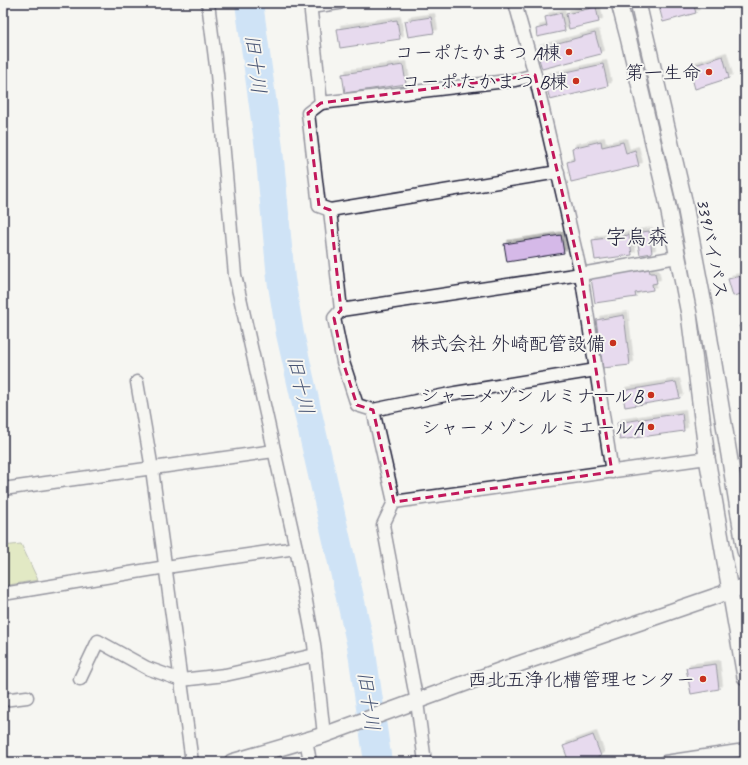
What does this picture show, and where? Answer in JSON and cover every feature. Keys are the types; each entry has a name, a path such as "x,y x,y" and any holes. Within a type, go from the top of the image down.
{"street":[{"path":"208,3 217,74 235,275 296,548 314,644 326,734"},
{"path":"321,103 310,5 339,3"},
{"path":"515,3 535,75 581,274 612,472"},
{"path":"619,3 666,197 689,314 707,458 745,677"},
{"name":"339バイパス","path":"638,3 684,200 705,310 745,551"},
{"path":"535,75 515,80 321,103 308,113 319,206 330,210 558,172"},
{"path":"330,210 341,310"},
{"path":"596,370 455,394 373,410 356,405 343,362 334,318 341,310 581,274 677,257"},
{"path":"137,382 152,469 192,762"},
{"path":"373,410 394,502 383,524 417,702 425,762"},
{"path":"3,489 274,452"},
{"path":"394,502 707,458"},
{"path":"3,594 166,567 296,548"},
{"path":"232,762 326,734 507,668 745,586"},
{"path":"80,680 98,641 147,668 181,680 225,676 315,655"},
{"path":"3,700 27,697"},
{"path":"306,739 310,762"},
{"path":"665,762 745,750"}],"highlighted area":[{"path":"535,75 581,274 612,472 394,502 373,410 357,405 343,362 334,318 341,310 330,210 319,206 308,113 321,103"}],"green space":[{"path":"21,544 38,580 3,586 3,546"}],"building":[{"path":"658,3 693,3 696,13 663,22"},
{"path":"596,7 599,22 569,29 566,14"},
{"path":"561,13 565,31 537,37 536,29 547,26 545,17"},
{"path":"431,17 434,33 408,37 405,21"},
{"path":"397,20 400,39 340,48 337,29"},
{"name":"コーポたかまつ A棟","path":"595,33 601,54 542,69 536,49"},
{"name":"第一生命","path":"723,56 729,78 695,89 689,67"},
{"name":"コーポたかまつ B棟","path":"603,64 608,86 550,100 544,77"},
{"path":"403,65 406,84 345,93 342,74"},
{"path":"601,141 602,147 623,142 626,153 635,150 639,166 571,182 567,162 574,160 572,148"},
{"path":"649,231 652,253 640,255 636,233"},
{"path":"561,235 564,253 507,262 504,244"},
{"path":"629,235 632,255 595,260 592,240"},
{"path":"649,269 650,273 655,273 657,283 652,284 653,290 635,293 636,297 595,303 591,278"},
{"path":"745,275 745,293 733,296 728,279"},
{"name":"株式会社 外崎配管設備","path":"624,315 630,365 603,368 596,320"},
{"path":"745,323 745,344 739,326"},
{"name":"シャーメゾン ルミナ―ルB","path":"676,382 680,398 625,407 622,391"},
{"name":"シャーメゾン ルミエールA","path":"682,413 684,431 620,440 617,423"},
{"name":"西北五浄化槽管理センター","path":"716,664 719,689 691,694 686,668"},
{"path":"593,735 601,756 585,762 569,762 563,746"}],"waterway":[{"name":"旧十川","path":"249,3 269,149 281,279 290,334 361,646 378,762"}],"place":[{"name":"コーポたかまつ A棟","path":"569,52"},
{"name":"第一生命","path":"709,72"},
{"name":"コーポたかまつ B棟","path":"576,81"},
{"name":"株式会社 外崎配管設備","path":"613,343"},
{"name":"シャーメゾン ルミナ―ルB","path":"651,395"},
{"name":"シャーメゾン ルミエールA","path":"651,427"},
{"name":"西北五浄化槽管理センター","path":"703,679"}],"district":[{"name":"字烏森","path":"637,237"}]}
